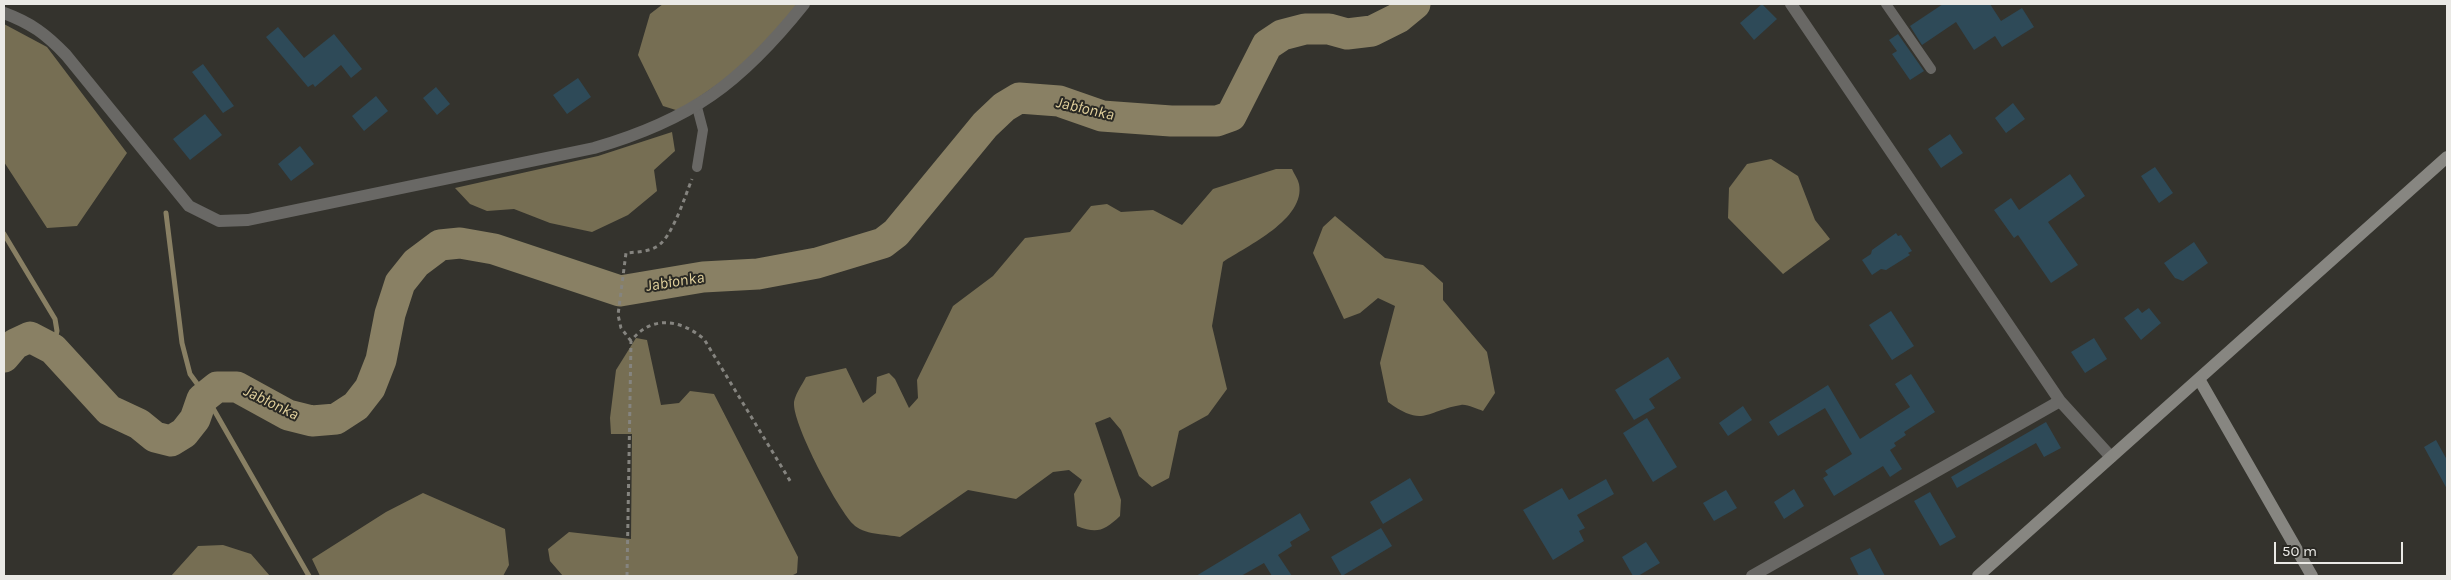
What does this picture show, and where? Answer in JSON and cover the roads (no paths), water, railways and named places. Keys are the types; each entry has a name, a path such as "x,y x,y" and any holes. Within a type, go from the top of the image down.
{"main road":[{"path":"1978,576 2447,157"},
{"path":"2199,379 2312,576"}],"street":[{"path":"4,13 22,19 46,34 66,55 189,206 219,221 248,220 594,148 631,137 697,106 743,71 776,39 804,4"},
{"path":"1791,4 2060,402 2111,458"},
{"path":"1752,576 2060,402"}],"lane":[{"path":"1886,4 1931,69"},
{"path":"696,167 703,130 697,106"}],"waterway":[{"name":"Jabłonka","path":"4,357 15,344 30,337 53,349 109,410 139,424 155,437 171,441 184,433 195,419 202,399 217,387 237,387 288,415 312,421 336,419 356,406 370,388 381,360 390,314 400,283 416,263 440,245 460,243 494,249 620,291 703,277 758,274 817,263 883,243 896,233 985,125 1004,107 1019,98 1059,101 1102,116 1171,121 1217,121 1231,116 1267,45 1282,35 1305,29 1329,29 1347,34 1372,31 1398,18 1415,4"},
{"path":"166,213 182,343 190,374 206,396 309,576"},
{"path":"4,234 55,319 57,331 53,349"}]}
